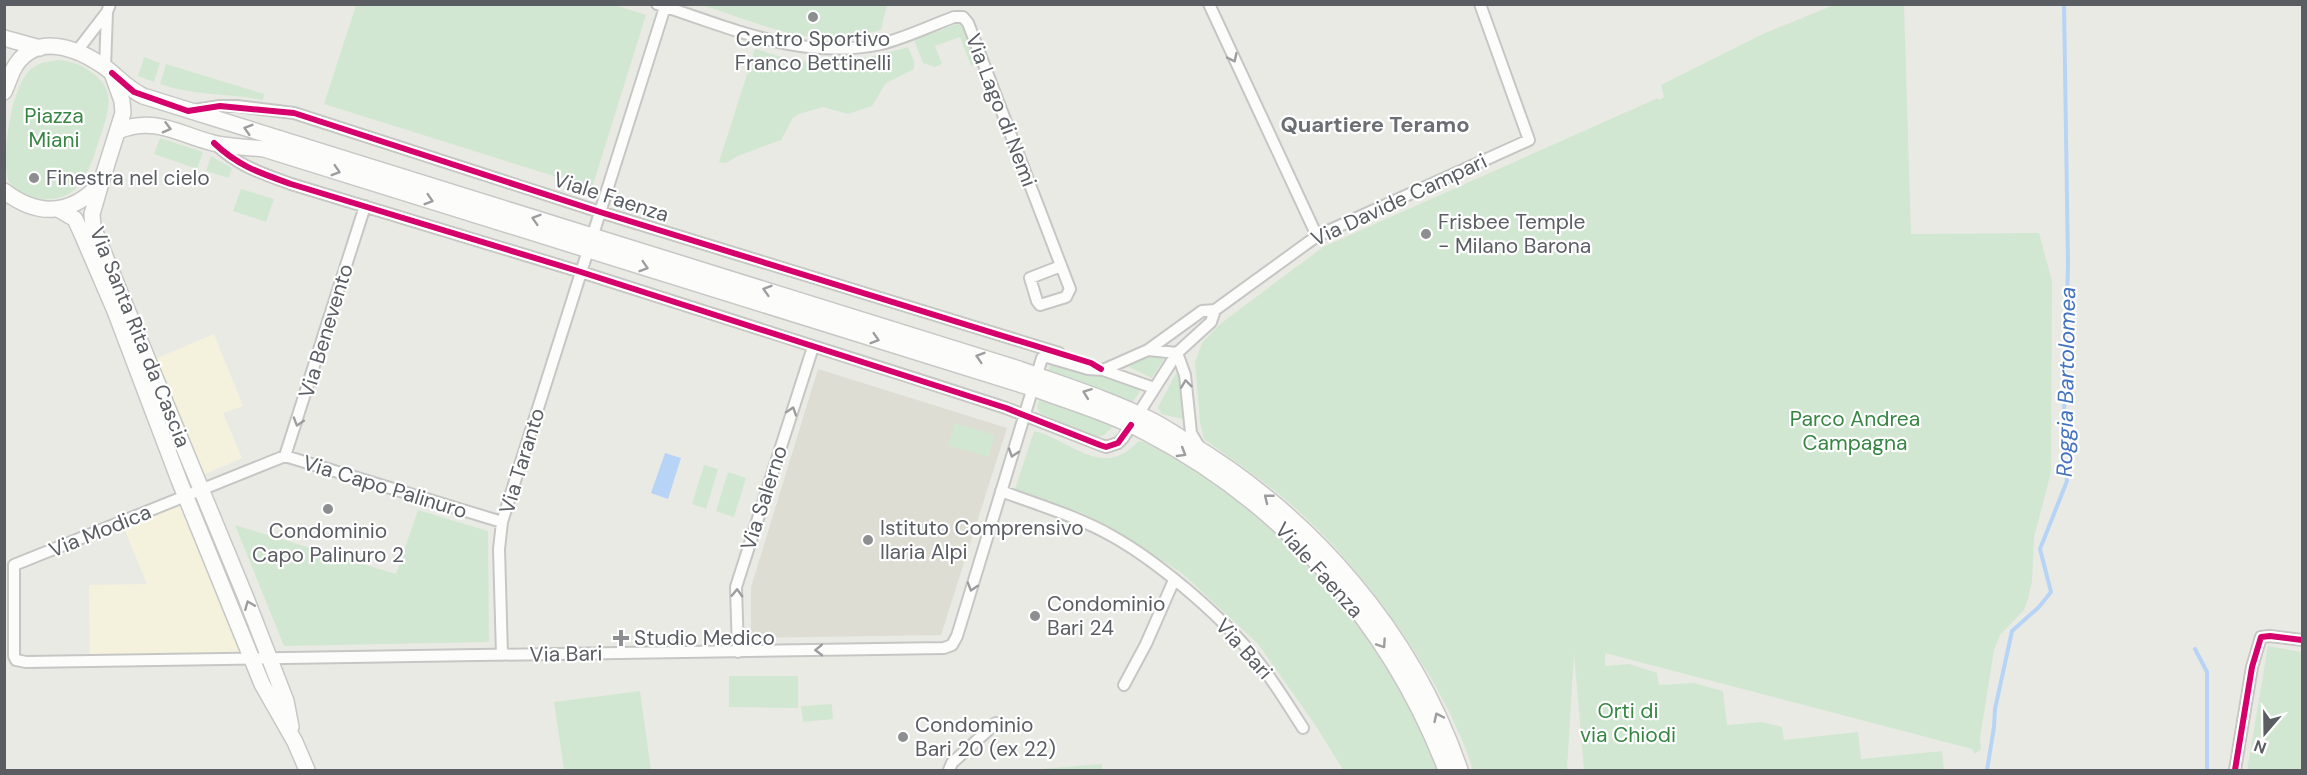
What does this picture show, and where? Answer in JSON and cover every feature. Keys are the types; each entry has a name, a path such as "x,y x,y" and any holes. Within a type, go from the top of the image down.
{"street":[{"path":"1209,4 1317,236"},
{"name":"Via Davide Campari","path":"1102,370 1148,350 1202,311 1215,310 1317,236 1529,140 1480,4"},
{"name":"Via Taranto","path":"502,656 500,549 502,522 600,212 661,6"},
{"name":"Via Lago di Nemi","path":"661,6 782,44 818,49 860,47 883,43 954,17 963,18 968,23 1061,266"},
{"path":"4,92 14,69 25,56 40,48 56,45 77,51 108,8"},
{"path":"108,8 108,71"},
{"path":"4,38 40,48"},
{"name":"Viale Faenza","path":"77,51 135,92 188,111 590,243 1034,382 1134,419 1171,447 1228,483 1268,515 1317,562 1357,609 1390,657 1420,712 1446,771"},
{"name":"Via Santa Rita da Cascia","path":"108,71 122,101 123,113 100,183 93,214 93,226 286,701 295,742"},
{"name":"Viale Faenza","path":"188,111 220,106 294,113 600,212 1091,363 1102,370 1154,388"},
{"name":"Viale Faenza","path":"118,131 138,124 152,124 214,143 264,150 590,243"},
{"name":"Viale Faenza","path":"214,143 231,159 256,171 581,272 1025,415 1106,447 1118,443 1177,353"},
{"path":"8,197 45,210 68,208 87,197 100,183"},
{"name":"Via Benevento","path":"285,456 294,436 365,206"},
{"name":"Via Santa Rita da Cascia","path":"58,209 75,219 81,232 115,310 186,498 262,684 295,742 307,771"},
{"name":"Via Davide Campari","path":"1148,350 1177,353 1211,322 1215,310"},
{"name":"Via Salerno","path":"738,652 736,587 813,347"},
{"name":"Viale Faenza","path":"1177,353 1185,375 1191,434 1206,453"},
{"name":"Viale Faenza","path":"1034,382 1042,358 1047,357 1088,369 1102,370"},
{"path":"1025,415 1034,382"},
{"name":"Via Bari","path":"14,565 15,660 26,662 944,648 951,646 957,636 1025,415"},
{"name":"Viale Faenza","path":"1134,419 1153,420 1246,480 1298,523 1334,560 1388,628 1419,680 1444,730 1460,771"},
{"name":"Via Capo Palinuro","path":"201,491 285,456 502,522"},
{"path":"186,498 201,491"},
{"name":"Via Bari","path":"1001,491 1078,519 1111,535 1134,549 1174,580 1216,616 1250,651 1278,687 1303,728"},
{"name":"Via Modica","path":"14,565 186,498"},
{"path":"4,559 14,565"},
{"path":"1124,685 1146,645 1174,580"},
{"path":"2235,771 2252,667 2261,638 2279,636 2302,640"},
{"path":"949,771 952,763 996,723"}],"shaded area":[{"path":"214,334 243,406 223,413 242,458 198,477 153,360"},
{"name":"Istituto Comprensivo Ilaria Alpi","path":"818,369 1007,428 941,635 751,638 751,587"},
{"path":"183,504 246,655 90,655 89,585 147,584 123,526"}],"green space":[{"path":"612,4 646,15 592,188 324,104 356,5"},
{"name":"Centro Sportivo Franco Bettinelli","path":"702,5 887,5 881,30 828,38 783,31"},
{"name":"Parco Andrea Campagna","path":"1834,5 1904,5 1911,234 2039,233 2052,281 2051,472 2034,538 2032,581 2028,599 2024,610 2000,635 1994,650 1980,738 1981,749 1975,754 1972,749 1605,653 1605,666 1629,664 1657,673 1659,685 1694,683 1723,691 1727,725 1762,722 1782,727 1784,740 1858,732 1861,759 1942,751 1944,770 1584,770 1574,653 1567,770 1473,770 1443,700 1397,625 1370,589 1343,556 1288,502 1204,439 1200,423 1195,362 1202,343 1220,324 1323,247 1658,98 1659,100 1664,97 1661,85 1765,33"},
{"path":"957,24 963,25 979,64 971,66 960,37 935,46 942,64 935,67 923,63 914,40"},
{"path":"908,47 914,61 914,69 886,83 872,106 848,114 823,107 799,114 793,118 781,140 738,156 726,163 719,162 755,49 795,60 828,62 869,57"},
{"path":"144,57 160,63 154,82 138,76"},
{"name":"Piazza Miani","path":"49,61 71,62 94,74 106,89 109,105 91,164 80,184 63,197 36,198 21,192 9,182 6,158 9,124 18,90 31,69"},
{"path":"166,64 264,94 263,100 186,91 160,84"},
{"path":"160,138 203,152 197,169 154,154"},
{"path":"211,156 232,168 229,178 206,171"},
{"path":"241,189 274,199 266,222 233,211"},
{"path":"1152,357 1164,359 1152,378 1129,367 1140,359"},
{"path":"1057,361 1136,386 1140,392 1131,404 1047,373 1051,364"},
{"path":"1176,373 1179,376 1183,419 1161,414 1158,407"},
{"path":"1040,397 1114,426 1103,436 1095,437 1040,413 1037,407"},
{"path":"955,423 995,435 988,457 948,445"},
{"path":"1034,431 1088,454 1109,458 1128,451 1139,441 1144,442 1193,469 1240,501 1282,538 1321,578 1356,622 1388,670 1437,770 1343,770 1316,726 1258,644 1183,574 1119,532 1082,513 1015,489"},
{"path":"704,465 718,469 706,509 692,504"},
{"path":"728,472 746,478 734,517 716,511"},
{"path":"418,510 488,531 489,642 284,646 235,525 396,574"},
{"path":"2268,646 2302,652 2302,770 2247,770"},
{"path":"729,676 798,676 798,708 729,707"},
{"path":"640,691 651,770 564,770 554,702"},
{"path":"832,704 833,719 803,722 801,706"},
{"path":"1102,764 1102,770 1040,770 1041,769"}],"water":[{"path":"665,453 681,458 668,499 651,493"}],"waterway":[{"name":"Roggia Bartolomea","path":"1987,770 1995,709 2012,631 2039,607 2051,592 2040,549 2067,481 2063,454 2068,264 2064,4"},
{"path":"2195,649 2207,672 2207,770"}],"cycle path":[{"path":"112,73 134,92 188,111 220,106 294,113 600,212 1091,363 1101,369"},
{"path":"214,143 241,163 291,184 581,272 1006,408 1106,447 1118,443 1131,425"},
{"path":"2235,770 2252,667 2261,637 2302,640"}],"place":[{"name":"Centro Sportivo Franco Bettinelli","path":"813,17"},
{"name":"Finestra nel cielo","path":"34,178"},
{"name":"Frisbee Temple - Milano Barona","path":"1426,234"},
{"name":"Condominio Capo Palinuro 2","path":"328,509"},
{"name":"Istituto Comprensivo Ilaria Alpi","path":"868,540"},
{"name":"Condominio Bari 24","path":"1035,616"},
{"name":"Studio Medico","path":"621,638"},
{"name":"Condominio Bari 20 (ex 22)","path":"903,737"}],"district":[{"name":"Quartiere Teramo","path":"1375,124"}],"park label":[{"name":"Orti di via Chiodi","path":"1628,723"}]}
